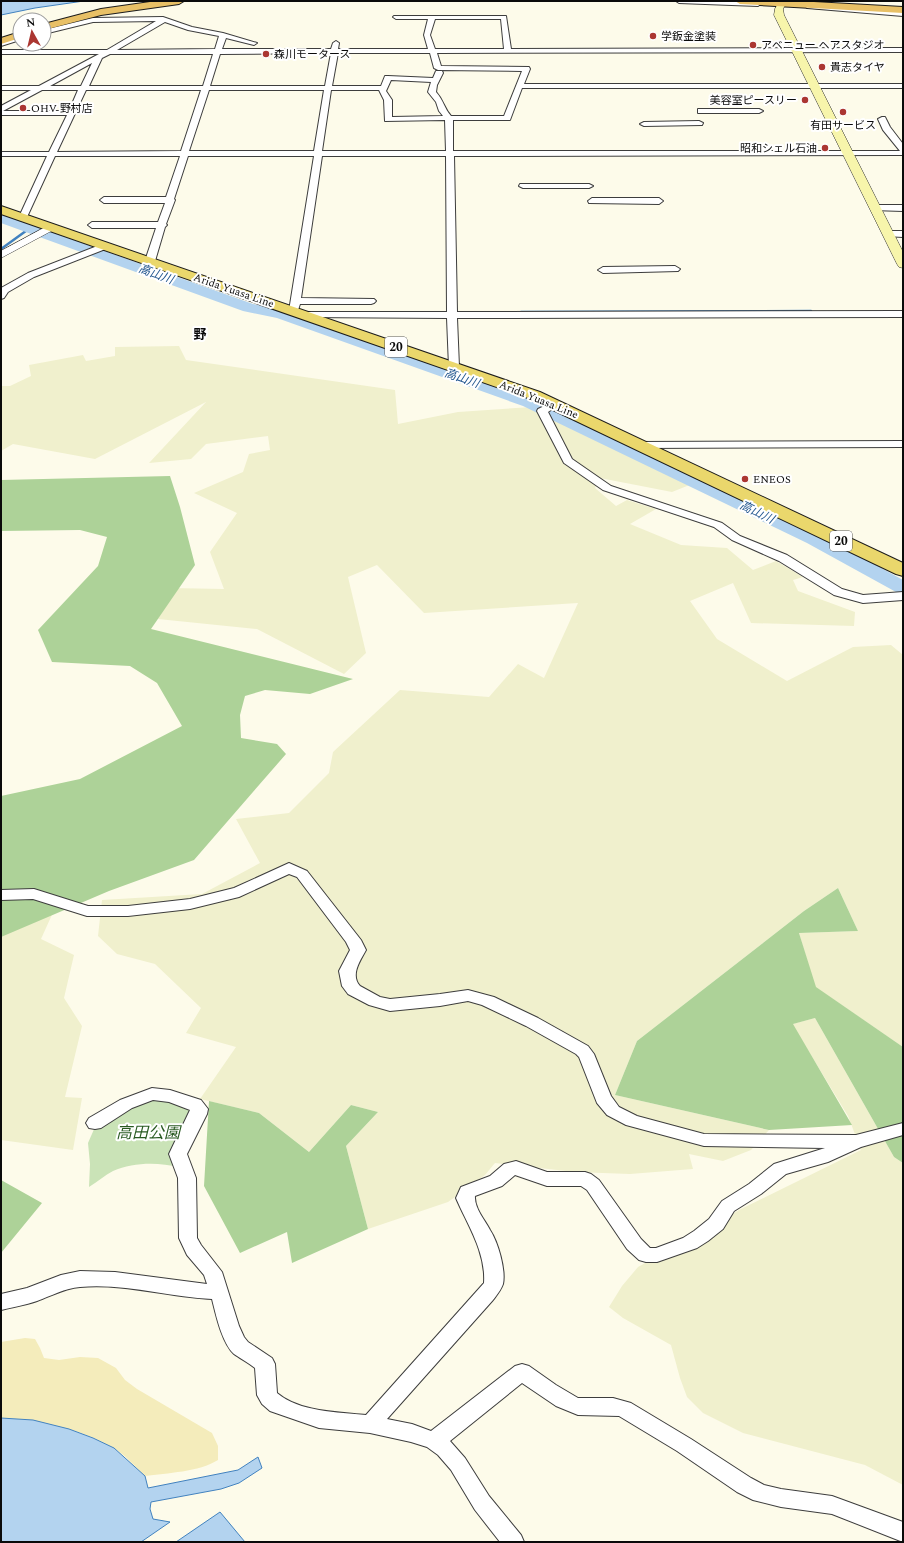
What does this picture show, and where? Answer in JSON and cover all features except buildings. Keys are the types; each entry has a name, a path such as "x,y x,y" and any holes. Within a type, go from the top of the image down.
{"highway":[{"path":"52,24 98,9 179,1"},
{"path":"740,1 903,10"}],"main road":[{"path":"782,3 779,15 903,264"},
{"name":"Arida Yuasa Line","path":"1,210 23,217 48,228 298,309 454,367 524,391 555,404 903,570"}],"street":[{"path":"679,1 716,3 782,3 903,14"},
{"path":"396,17 504,17 508,51"},
{"path":"432,17 427,35 439,75 435,80 432,92 439,99 449,122 448,148 454,367"},
{"path":"52,30 93,20 163,20 190,28 256,43 216,43"},
{"path":"1,109 99,57 163,20"},
{"path":"150,262 206,88 217,51 216,43 223,35"},
{"path":"1,44 12,39"},
{"path":"462,42 463,51"},
{"path":"123,43 138,43"},
{"path":"1,52 217,51 336,45 432,51 903,50"},
{"path":"298,309 317,154 336,45"},
{"path":"23,217 99,57"},
{"path":"387,125 507,118 526,69 438,68"},
{"path":"435,80 388,78 382,91 388,100 388,118 449,122"},
{"path":"519,86 903,86"},
{"path":"1,88 384,88"},
{"path":"645,93 694,93"},
{"path":"701,111 759,111"},
{"path":"1,113 72,113"},
{"path":"882,119 886,128 903,149"},
{"path":"644,124 699,123"},
{"path":"1,154 317,154 448,148 903,153"},
{"path":"522,186 589,186"},
{"path":"104,200 171,200"},
{"path":"592,202 659,201"},
{"path":"875,208 903,208"},
{"path":"92,225 163,225"},
{"path":"1,255 48,228"},
{"path":"888,234 903,234"},
{"path":"1,296 4,290 30,275 105,246"},
{"path":"603,270 675,269"},
{"path":"298,309 371,301"},
{"path":"298,309 452,315 903,314"},
{"path":"555,404 542,411 565,455 572,464 607,488 718,525 736,538 783,558 838,592 863,598 901,598"},
{"path":"639,445 903,444"},
{"path":"1,895 34,894 87,911 128,911 190,904 239,892 289,868 302,874 353,940 358,950 346,971 350,986 354,990 375,1001 390,1005 440,1000 468,995 488,1002 532,1022 582,1050 586,1054 603,1099 613,1111 632,1121 704,1140 856,1142"},
{"path":"95,1123 126,1104 152,1094 161,1094 195,1104 199,1109 195,1121 178,1154 187,1178 188,1238 194,1250 213,1272 218,1292 236,1342 241,1348 265,1364 266,1390 269,1398 277,1405 319,1419 370,1424 412,1433 434,1441 445,1449 458,1464 482,1503 513,1542"},
{"path":"370,1424 486,1295 493,1285 494,1272 490,1251 484,1235 475,1222 465,1198 467,1192 501,1179 510,1169 516,1168 547,1179 585,1179 593,1185 634,1244 646,1255 657,1255 690,1243 709,1230 728,1206 755,1190 780,1169 822,1157 856,1142 903,1129"},
{"path":"1,1302 31,1295 68,1280 86,1278 144,1283 185,1290 218,1292"},
{"path":"434,1441 522,1372 554,1393 578,1406 596,1408 616,1406 624,1409 684,1445 744,1485 760,1493 781,1498 832,1505 903,1532"}],"green space":[{"path":"179,346 186,360 395,390 398,424 458,412 532,407 692,484 672,492 600,478 595,488 616,506 627,500 656,509 630,524 681,545 727,548 753,570 776,561 803,577 793,580 798,591 855,612 854,626 751,623 733,583 690,601 717,639 787,681 853,647 891,645 903,655 903,1047 815,987 799,933 858,931 838,888 804,911 637,1041 615,1095 769,1130 751,1150 723,1161 689,1154 693,1169 630,1174 575,1172 495,1163 485,1175 448,1202 368,1229 346,1146 378,1112 351,1105 309,1152 259,1113 200,1099 236,1047 186,1033 201,1008 155,964 117,954 98,936 102,900 202,894 260,863 236,819 289,813 329,773 333,752 400,690 489,697 518,664 544,678 578,603 424,613 377,565 348,577 366,653 344,674 257,629 158,619 170,588 224,589 210,552 237,513 194,493 243,472 249,454 270,450 268,436 206,444 191,459 149,463 206,402 95,459 13,444 1,451 1,386 10,386 31,376 29,365 83,355 86,361 115,356 115,347"},
{"path":"170,476 180,507 195,565 151,629 353,679 310,694 265,690 245,696 240,715 241,738 277,744 286,754 194,860 109,891 1,937 1,796 80,779 182,726 157,683 130,666 52,662 38,630 98,566 107,537 80,530 1,531 1,480"},
{"path":"838,888 858,931 799,933 816,987 903,1047 903,1163 894,1157 815,1018 793,1024 852,1125 769,1130 615,1095 637,1041 804,911"},
{"path":"1,907 55,908 41,939 74,955 64,998 82,1026 65,1097 82,1098 73,1150 1,1140"},
{"path":"815,1018 894,1157 903,1163 903,1485 865,1465 743,1433 703,1413 687,1397 671,1345 623,1318 609,1307 622,1286 638,1267 741,1209 861,1150 848,1116 792,1024"},
{"name":"高田公園","path":"151,1096 192,1105 179,1167 163,1164 137,1164 113,1171 89,1187 90,1164 88,1143 95,1127"},
{"path":"209,1101 259,1113 309,1152 351,1105 378,1112 346,1146 368,1229 292,1263 287,1232 240,1253 204,1186"},
{"path":"1,1180 42,1203 1,1253"}],"sand":[{"path":"25,1338 35,1339 44,1358 59,1360 80,1357 98,1358 116,1368 125,1380 137,1389 212,1433 218,1446 218,1460 192,1470 145,1476 126,1457 100,1441 86,1435 73,1430 44,1423 1,1418 1,1342"}],"water":[{"path":"1,1 84,1 35,8 1,15"},
{"path":"1,1418 33,1420 69,1429 114,1448 145,1476 148,1488 238,1470 258,1457 262,1468 239,1483 221,1489 151,1502 150,1509 153,1519 170,1522 141,1542 1,1542"},
{"path":"220,1512 245,1542 176,1542"}],"waterway":[{"name":"高山川","path":"1,218 249,308 281,314 529,402 814,539 903,588"},
{"path":"1,249 30,228"},
{"path":"521,312 811,311"},
{"name":"高山川","path":"281,314 288,314"}],"place":[{"name":"学鈑金塗装","path":"653,36"},
{"name":"アベニュー ヘアスタジオ","path":"753,45"},
{"name":"森川モータース","path":"266,54"},
{"name":"貴志タイヤ","path":"822,67"},
{"name":"美容室ピースリー","path":"805,100"},
{"name":"OHV 野村店","path":"23,108"},
{"name":"有田サービス","path":"843,112"},
{"name":"昭和シェル石油","path":"825,148"},
{"name":"ENEOS","path":"745,479"}],"district":[{"name":"野","path":"200,334"}]}
